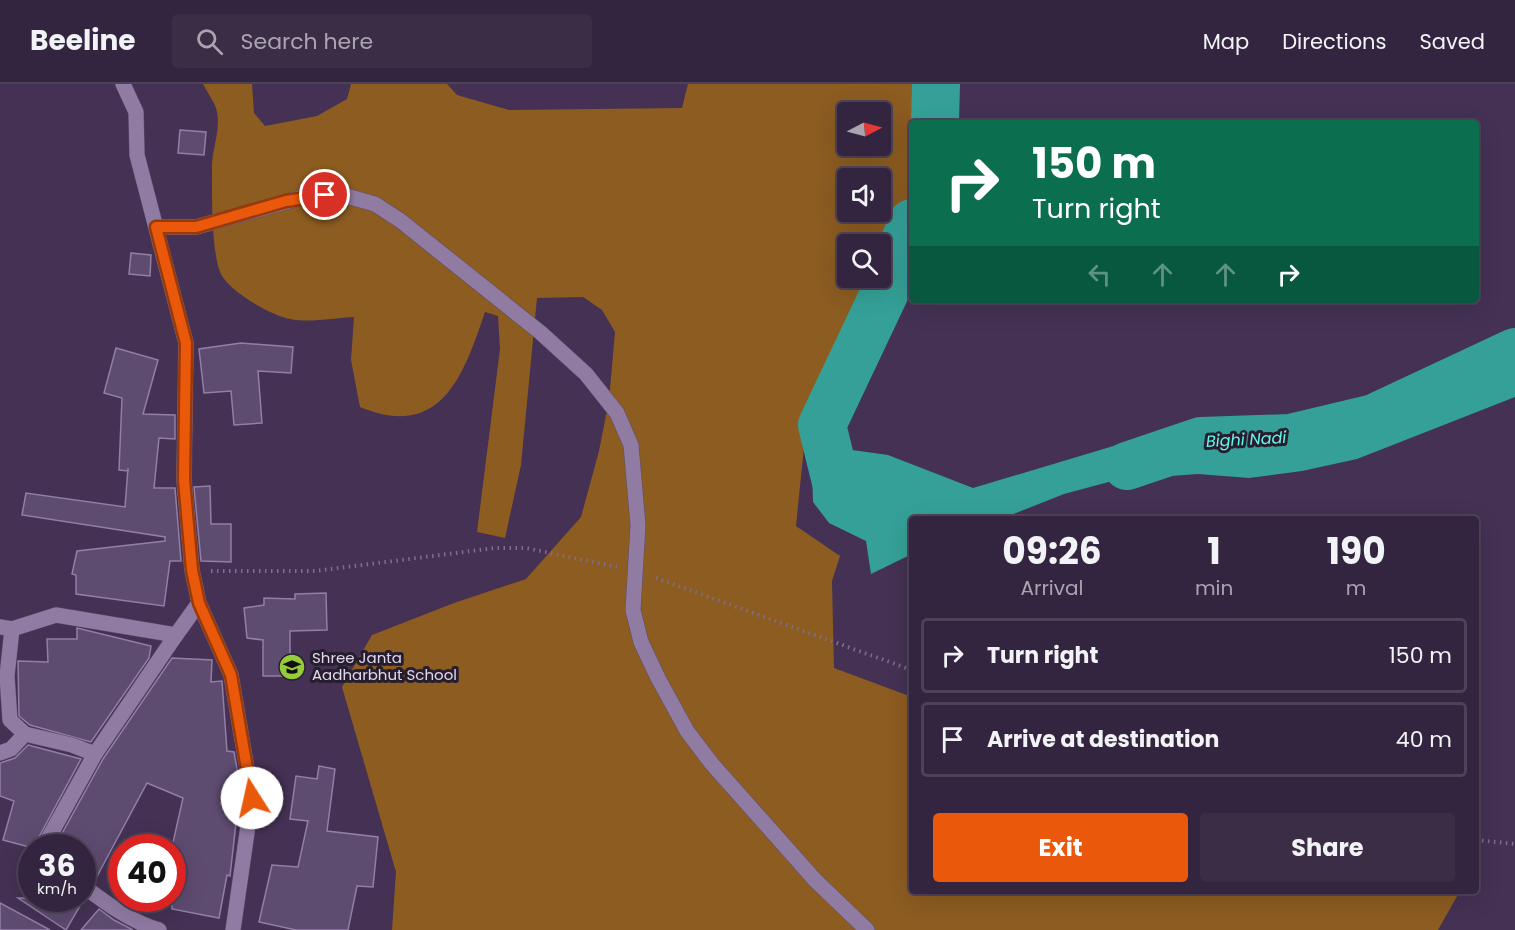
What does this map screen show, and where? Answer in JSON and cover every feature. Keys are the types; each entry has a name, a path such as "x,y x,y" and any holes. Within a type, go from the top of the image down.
{"street":[{"path":"123,84 136,112 136,155 186,343 184,480 192,570 199,603 231,675 252,798 232,930"},
{"path":"156,227 196,227 307,196 343,195 375,204 401,220 586,374 617,413 631,445 638,525 633,610 641,642 658,678 687,731 712,764 815,880 867,930"},
{"path":"51,834 95,754 199,603"},
{"path":"95,754 72,744 25,734 10,720 6,628 56,615 176,635"},
{"path":"0,753 11,748 25,734"},
{"path":"96,896 110,907 159,930"}],"path":[{"path":"192,570 315,572 505,548 526,548 623,568"},
{"path":"653,578 909,669"},
{"path":"1479,840 1515,844"}],"shaded area":[{"path":"203,84 252,84 254,113 265,126 317,116 347,99 351,84 447,84 457,95 509,110 682,108 688,84 933,84 935,120 909,120 909,224 891,256 891,234 837,234 837,288 875,288 804,447 796,526 840,556 832,581 834,668 909,696 909,894 1458,894 1438,930 392,930 396,872 342,687 372,635 454,603 526,579 581,517 599,451 609,400 615,332 602,310 583,297 537,298 521,465 505,538 477,532 500,349 498,316 485,312 458,378 445,396 430,408 411,415 388,415 360,407 351,360 354,317 306,321 282,317 261,308 240,294 231,287 220,272 215,249 212,205 212,160 218,115"},
{"path":"1515,357 1515,397 1357,459 1302,471 1249,478 1198,474 1116,480 1064,494 1009,516 909,516 909,555 871,574 866,541 829,523 813,502 811,431 845,449 888,455 973,488 1130,441 1223,448 1301,440 1394,411"}],"building":[{"path":"180,130 206,132 204,155 178,153"},
{"path":"131,253 151,255 150,276 129,274"},
{"path":"241,343 293,347 291,373 258,371 262,423 234,425 231,391 204,393 199,349"},
{"path":"116,348 158,360 143,414 175,415 175,439 159,438 154,488 175,488 181,561 170,561 164,606 76,594 76,575 72,574 77,551 165,541 165,537 22,515 26,493 125,507 128,471 119,470 122,398 104,393"},
{"path":"210,486 211,524 231,524 231,562 201,561 194,487"},
{"path":"326,593 327,630 290,631 290,665 286,663 282,676 263,676 263,640 247,638 244,608 264,605 264,598 295,599 295,594"},
{"path":"77,628 151,646 149,658 91,742 30,725 19,716 18,661 48,662 47,639 77,639"},
{"path":"172,658 212,660 211,682 222,681 227,751 234,752 242,798 237,814 230,876 227,875 219,918 186,912 186,834 175,834 183,798 147,783 120,834 108,834 108,856 96,878 96,834 62,834 103,759"},
{"path":"28,745 81,759 41,834 18,834 18,844 3,840 14,801 0,796 0,763 15,758"},
{"path":"319,766 335,769 327,831 378,837 373,887 357,886 348,930 296,930 259,922 272,865 298,867 308,821 290,819 296,776 317,779"},
{"path":"0,903 50,930 0,930"},
{"path":"99,909 114,920 133,930 81,930"},
{"path":"39,912 76,912 66,930"}],"waterway":[{"name":"Bighi Nadi","path":"935,120 936,84"},
{"name":"Bighi Nadi","path":"909,231 884,294 822,425 836,482 876,512 909,519"},
{"name":"Bighi Nadi","path":"1127,466 1201,441 1290,438 1374,418 1515,352"}],"place":[{"name":"Shree Janta Aadharbhut School","path":"292,667"}],"route":[{"path":"252,798 231,675 199,603 192,570 184,480 186,343 156,227 196,227 286,201 325,195"}]}
